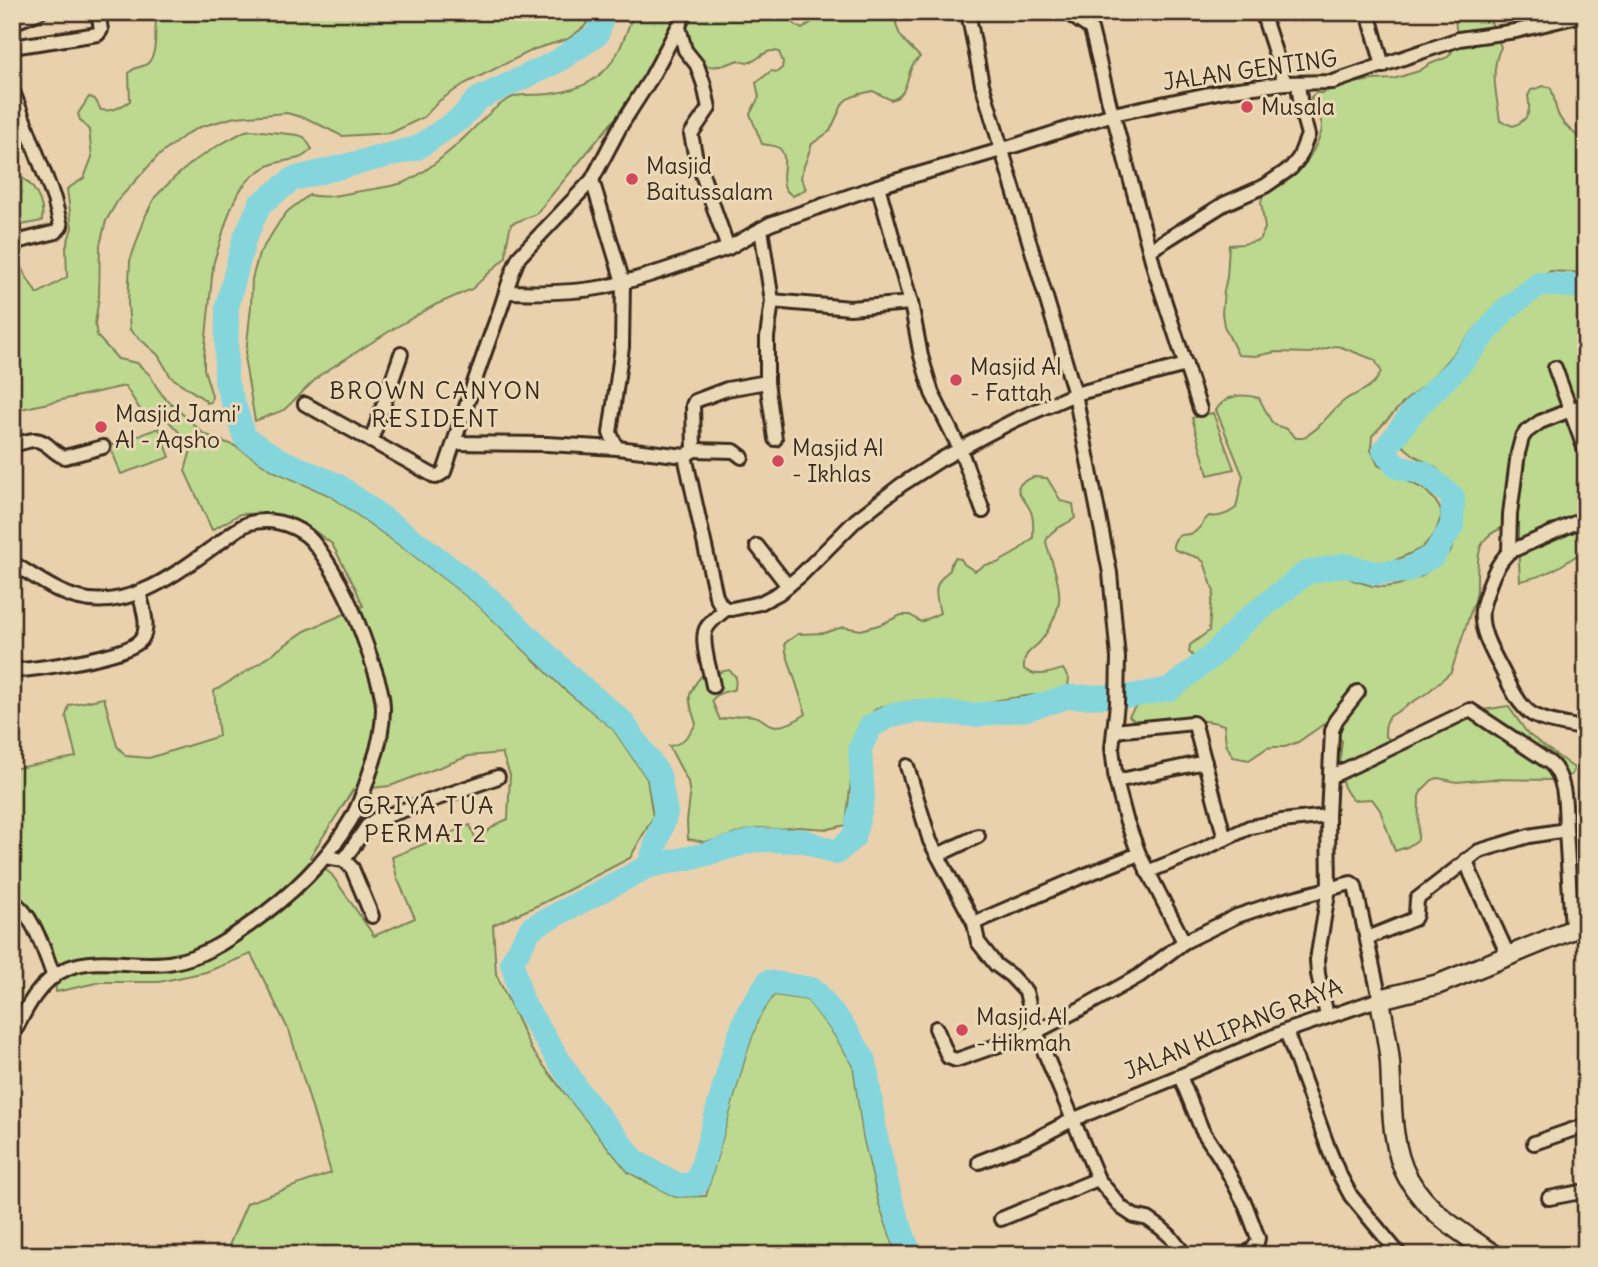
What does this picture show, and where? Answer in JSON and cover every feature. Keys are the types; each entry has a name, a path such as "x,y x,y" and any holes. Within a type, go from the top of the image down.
{"main road":[{"name":"JALAN KLIPANG RAYA","path":"1380,999 1439,984 1579,927"},
{"path":"1380,999 1390,1059 1393,1122 1399,1156 1407,1177 1442,1218 1495,1255"}],"street":[{"path":"12,23 40,12"},
{"path":"12,47 97,35 101,30 98,12"},
{"path":"305,404 436,477 444,472 473,381 519,257 592,180 686,12"},
{"path":"968,12 982,84 1075,394 1110,573 1118,658 1112,748 1116,780 1139,854 1184,942"},
{"path":"1066,12 1091,29 1150,250 1200,409"},
{"path":"1150,250 1224,204 1265,186 1291,168 1299,158 1308,135 1291,83 1262,12"},
{"path":"1368,12 1382,65"},
{"name":"JALAN GENTING","path":"506,292 554,293 623,282 728,248 784,219 878,186 1113,114 1223,91 1291,83 1333,82 1459,39 1516,31 1586,14"},
{"path":"679,27 685,50 697,65 709,108 691,134 695,154 728,248"},
{"path":"12,89 54,199 61,226 56,232 12,243"},
{"path":"592,180 623,282 622,346 610,433 617,448"},
{"path":"878,186 911,303 921,356 932,393 960,449 983,511"},
{"path":"761,229 772,301 767,337 767,382 775,439"},
{"path":"772,301 850,308 911,303"},
{"path":"371,441 401,354"},
{"path":"767,382 727,389 695,401 693,405 689,453 716,596 726,608 760,603 779,593 856,520 915,475 960,449 1015,420 1075,394 1186,365"},
{"path":"1555,368 1586,453"},
{"path":"1509,552 1510,513 1522,438 1540,422 1586,404"},
{"path":"12,445 36,440 65,457 103,447"},
{"path":"454,443 547,444 689,453 734,451 742,457"},
{"path":"1586,518 1509,552 1495,569 1482,609 1482,623 1487,638 1511,688 1529,712 1539,718 1586,729"},
{"path":"12,563 57,589 80,598 123,598 171,576 247,523 269,520 289,525 316,545 355,613 377,676 383,710 375,756 363,794 348,825 325,857 266,914 222,944 173,963 87,964 68,968 38,990 12,1037"},
{"path":"757,546 788,586"},
{"path":"12,671 46,668 128,649 141,640 146,622 139,592"},
{"path":"713,686 704,640 705,631 726,608"},
{"path":"1327,1016 1317,960 1329,888 1328,816 1332,731 1336,720 1358,692"},
{"path":"1330,777 1470,710 1550,763 1557,771 1563,794 1579,927"},
{"path":"1114,731 1193,723 1225,839"},
{"path":"1116,780 1205,762"},
{"path":"907,766 930,841 974,923 982,950 1026,992 1036,1032 1098,1179 1122,1208 1161,1228 1180,1253"},
{"path":"344,860 367,826 375,820 498,777"},
{"path":"1147,872 1250,827 1328,816"},
{"path":"1367,938 1414,919 1418,899 1479,851 1529,836 1566,830"},
{"path":"938,855 978,836"},
{"path":"974,923 1139,854"},
{"path":"325,857 344,860 352,868 372,916"},
{"path":"1466,860 1508,956"},
{"path":"936,1028 946,1055 956,1060 1036,1032 1139,976 1184,942 1237,916 1351,883 1355,886 1380,999"},
{"path":"12,901 20,905 31,921 54,977"},
{"name":"JALAN KLIPANG RAYA","path":"979,1162 1030,1142 1072,1120 1286,1031 1380,999"},
{"path":"1286,1031 1338,1171 1351,1196 1400,1255"},
{"path":"1181,1076 1202,1130 1246,1206 1258,1238 1253,1249 1242,1255"},
{"path":"1534,1143 1586,1125"},
{"path":"1001,1219 1098,1179"},
{"path":"1549,1198 1586,1191"}],"green space":[{"path":"158,12 595,12 584,27 568,39 535,49 464,84 439,101 424,117 391,133 342,136 308,119 287,113 235,117 188,133 157,157 118,200 106,221 100,245 99,297 95,324 97,336 118,359 137,363 150,375 164,397 204,434 235,446 274,471 331,496 479,606 565,690 613,729 647,779 653,817 630,858 543,903 493,925 496,974 531,1049 628,1172 675,1197 706,1196 759,1017 774,995 807,1000 833,1033 853,1065 863,1136 879,1204 897,1255 225,1255 247,1203 331,1173 290,1033 251,954 206,972 159,982 101,982 56,992 52,946 37,920 12,893 12,769 76,757 66,716 69,705 104,698 117,746 126,756 149,758 219,736 214,691 305,631 363,606 332,544 305,524 271,513 240,514 212,530 185,471 192,446 162,414 141,411 125,386 12,411 12,261 18,263 37,294 67,277 66,247 72,228 67,189 84,178 92,157 89,130 78,114 89,97 95,99 101,110 116,109 130,101 129,73 146,65 152,58","holes":["502,753 510,775 508,819 476,840 470,825 392,857 397,878 415,918 374,936 332,875 310,857 353,790 390,786 469,756"]},
{"path":"634,12 791,12 791,22 802,29 817,18 820,12 894,12 902,38 920,57 912,66 903,91 896,98 891,100 873,91 847,99 843,103 830,131 812,144 801,178 806,189 793,196 784,185 783,153 777,147 762,144 750,114 759,97 756,83 771,71 777,72 782,68 779,52 767,52 750,62 738,60 726,65 707,66 697,58 690,44 658,51 639,90 536,214 511,224 506,257 472,289 435,305 393,329 320,375 284,410 255,421 245,363 252,279 259,254 288,211 309,195 335,196 403,183 436,162 507,100 522,95 562,92 587,83 611,63 621,47"},
{"path":"1454,12 1487,12 1501,47 1495,65 1500,121 1513,126 1523,121 1529,111 1528,96 1531,90 1550,87 1560,118 1586,143 1586,273 1550,271 1525,284 1490,312 1430,380 1404,402 1372,436 1371,450 1378,465 1425,490 1441,510 1435,533 1422,548 1394,561 1376,563 1334,560 1315,564 1281,579 1198,659 1189,652 1190,645 1209,631 1214,592 1204,562 1175,550 1173,545 1178,536 1194,533 1209,516 1223,515 1236,508 1243,476 1216,410 1235,396 1259,398 1275,425 1287,429 1296,438 1303,438 1344,401 1372,384 1381,371 1375,360 1335,346 1310,353 1238,355 1224,326 1222,313 1229,245 1260,240 1265,228 1261,202 1263,196 1295,175 1314,150 1322,127 1311,97 1347,84 1393,79 1419,71 1448,57 1458,43"},
{"path":"245,131 298,135 304,137 312,149 301,157 272,164 257,173 235,198 213,267 204,357 204,369 212,396 211,402 206,403 171,377 158,355 130,330 130,261 155,197 194,161"},
{"path":"12,176 27,182 36,193 42,207 42,221 12,227"},
{"path":"1549,292 1577,292 1586,295 1586,549 1547,573 1520,581 1517,523 1488,536 1478,557 1476,598 1451,672 1427,693 1389,717 1385,736 1402,748 1477,711 1508,706 1528,734 1574,768 1572,774 1553,780 1432,780 1419,796 1418,840 1395,851 1380,810 1372,799 1353,800 1344,786 1340,765 1342,741 1324,724 1298,742 1285,747 1267,748 1249,760 1233,757 1226,744 1224,725 1205,721 1173,720 1138,724 1129,716 1135,707 1190,684 1261,619 1311,579 1336,571 1372,586 1398,585 1422,576 1451,551 1461,522 1453,485 1435,467 1398,442 1400,436 1486,342 1523,306"},
{"path":"1213,413 1234,469 1208,475 1192,418"},
{"path":"159,428 170,457 121,474 110,446"},
{"path":"1034,477 1047,478 1061,501 1073,504 1075,518 1054,531 1046,542 1057,579 1059,602 1046,633 1026,656 1024,669 1038,674 1063,669 1069,679 1064,691 985,704 948,707 934,706 922,701 882,706 866,719 855,743 846,825 828,829 758,828 704,842 688,839 688,782 669,746 682,741 696,724 690,697 693,687 703,674 729,670 736,677 735,689 719,694 712,701 720,720 750,715 778,726 798,719 806,714 785,643 798,634 824,633 843,627 861,630 901,615 910,615 921,622 940,613 936,589 955,558 961,559 975,571 1015,553 1033,538 1032,515 1018,489 1025,481"}],"waterway":[{"path":"604,12 597,35 556,62 478,99 460,119 417,148 293,179 260,204 244,240 227,307 226,381 245,438 280,460 337,485 487,597 574,681 622,721 659,775 666,813 649,866 531,928 512,962 522,1002 579,1092 636,1162 678,1185 697,1184 748,1012 768,982 813,989 843,1026 865,1061 875,1133 891,1200 910,1255"},
{"path":"649,866 703,855 755,840 805,841 836,853 854,837 863,798 860,749 870,727 889,716 917,711 974,715 1027,709 1068,697 1131,696 1170,689 1212,656 1244,622 1306,573 1343,565 1376,573 1406,571 1434,555 1452,526 1453,497 1424,473 1397,467 1384,451 1416,408 1455,370 1505,310 1539,284 1586,287"}],"place":[{"name":"Musala","path":"1247,107"},
{"name":"Masjid Baitussalam","path":"632,179"},
{"name":"Masjid Al - Fattah","path":"956,380"},
{"name":"Masjid Jami' Al - Aqsho","path":"101,427"},
{"name":"Masjid Al - Ikhlas","path":"778,461"},
{"name":"Masjid Al - Hikmah","path":"962,1030"}],"district":[{"name":"BROWN CANYON RESIDENT","path":"436,405"},
{"name":"GRIYA TUA PERMAI 2","path":"426,820"}]}
